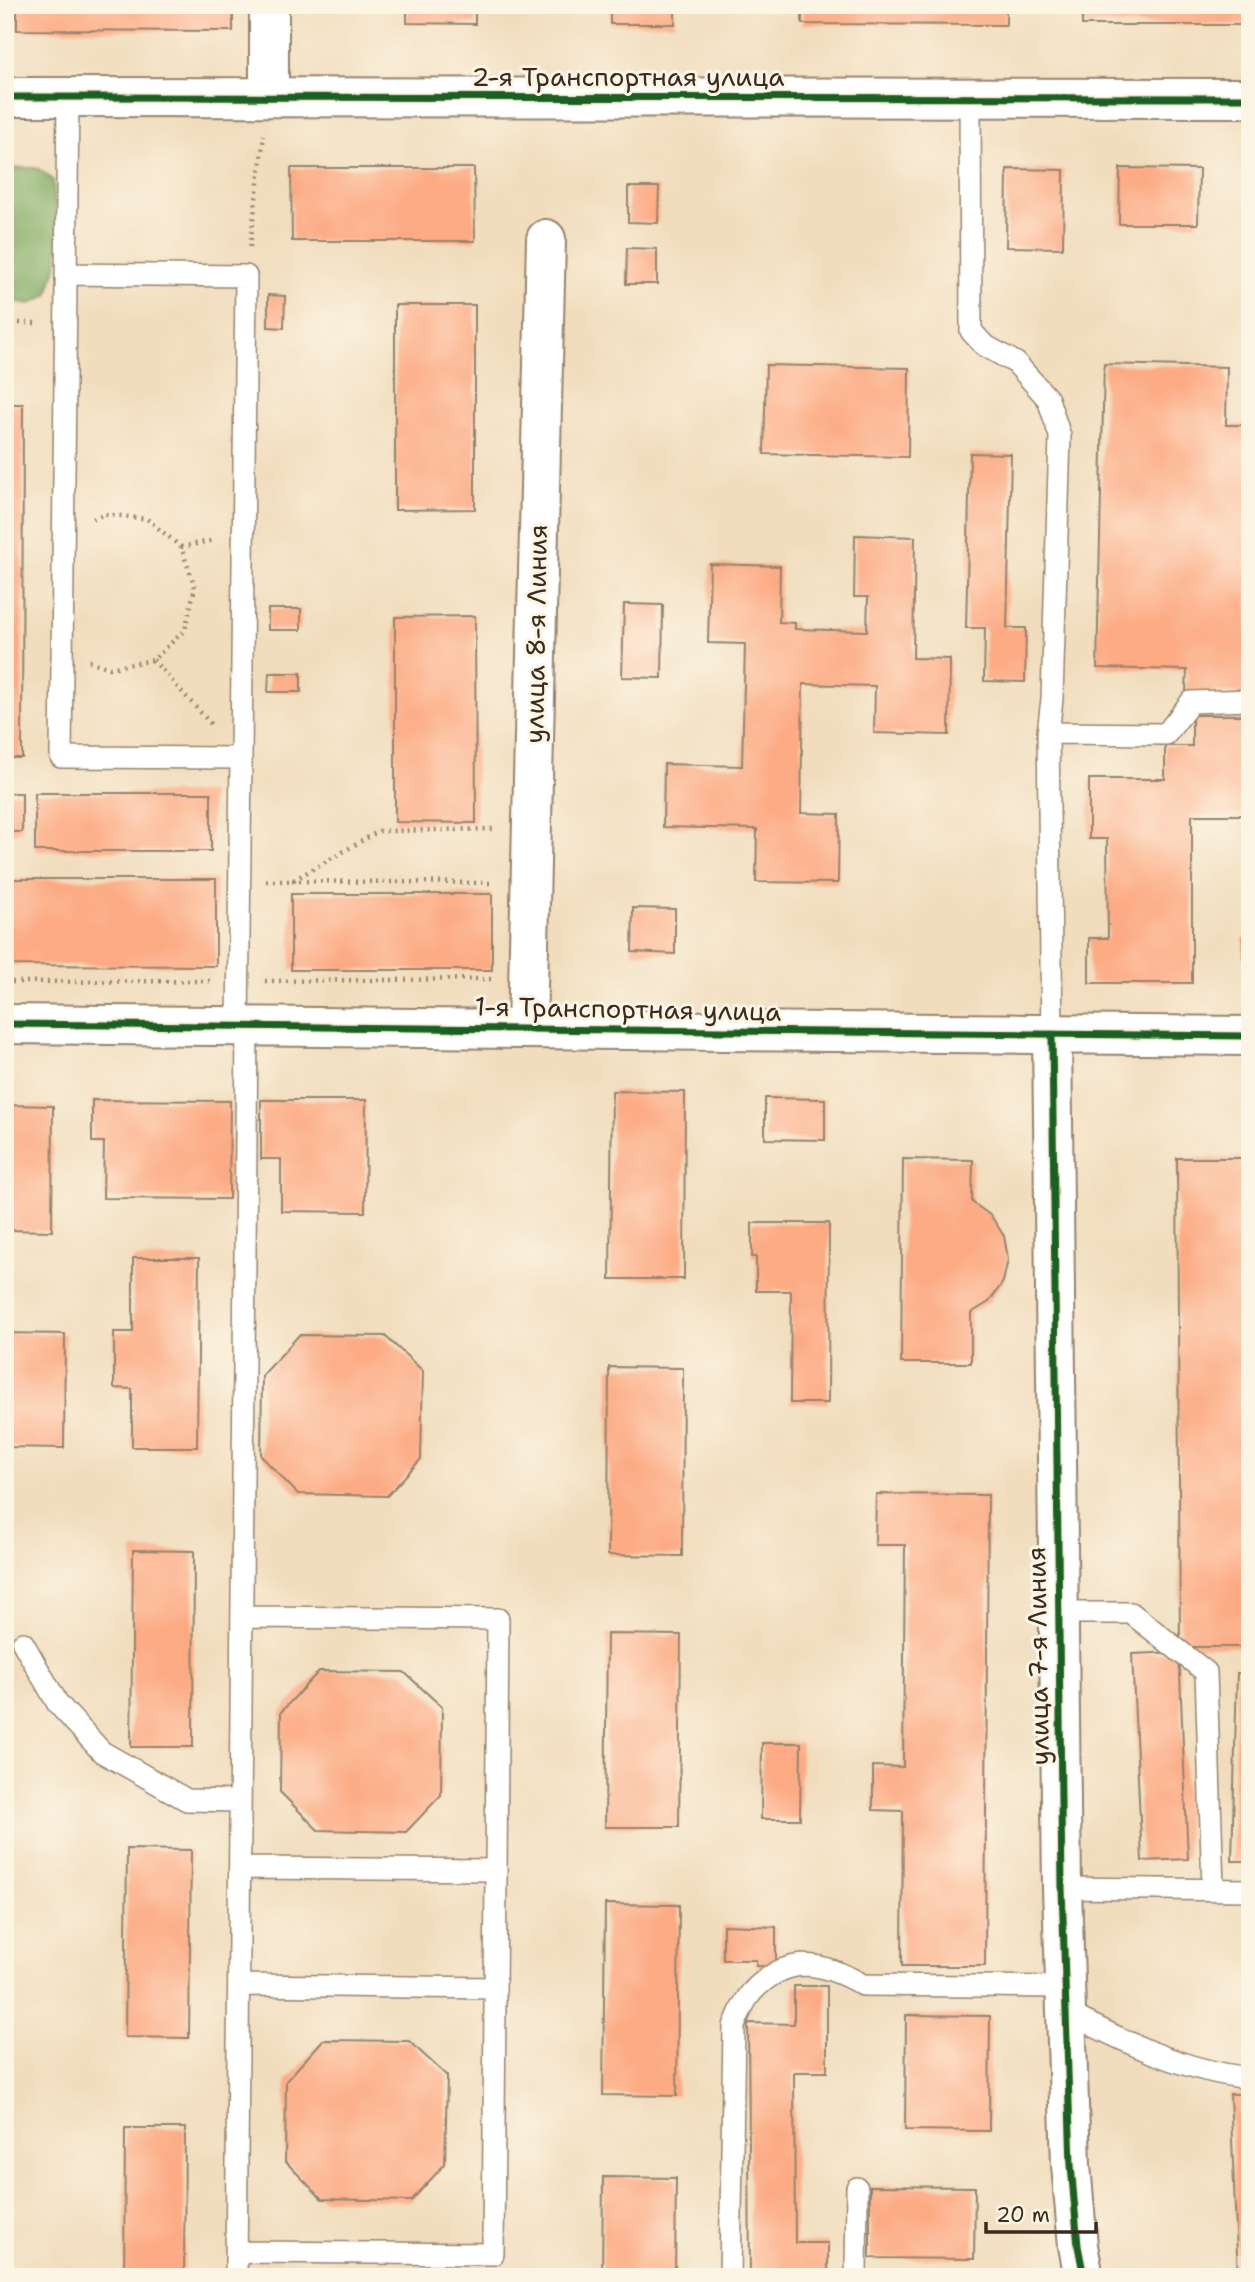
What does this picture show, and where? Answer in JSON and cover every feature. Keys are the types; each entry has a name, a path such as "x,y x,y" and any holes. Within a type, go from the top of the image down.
{"street":[{"path":"269,97 270,5"},
{"name":"2-я Транспортная улица","path":"5,97 1250,98"},
{"name":"улица 8-я Линия","path":"527,1029 545,239"},
{"name":"1-я Транспортная улица","path":"5,1024 1250,1036"},
{"name":"улица 7-я Линия","path":"1052,1034 1062,1888 1072,2165 1078,2246 1084,2277"}],"lane":[{"path":"68,97 61,757 241,758"},
{"path":"970,99 971,331 984,345 1016,363 1048,399 1060,436 1052,699 1048,733 1052,1034"},
{"path":"66,274 246,276 240,880 242,1617 236,2277"},
{"path":"1048,733 1166,734 1191,702 1250,700"},
{"path":"1059,1613 1131,1613 1206,1672 1213,1889"},
{"path":"237,2252 493,2254 498,1619 242,1617"},
{"path":"23,1643 58,1704 102,1752 187,1800 240,1801"},
{"path":"240,1868 496,1870"},
{"path":"1062,1888 1250,1890"},
{"path":"730,2277 734,2026 751,1992 781,1970 810,1964 837,1970 863,1986 1065,1999 1144,2050 1196,2068 1250,2078"},
{"path":"239,1985 495,1988"},
{"path":"856,2277 857,2188"}],"path":[{"path":"246,276 269,97"},
{"path":"62,652 110,668 153,660 185,630 195,587 181,547 147,519 104,514 63,533"},
{"path":"153,660 241,758"},
{"path":"292,881 379,831 531,828"},
{"path":"240,880 530,883"}],"green space":[{"path":"5,168 37,168 53,180 58,260 48,295 30,304 5,300"}],"building":[{"path":"17,5 233,5 233,31 17,30"},
{"path":"407,5 475,5 475,24 407,23"},
{"path":"610,5 675,5 675,24 610,24"},
{"path":"802,5 1006,5 1006,25 802,24"},
{"path":"1082,5 1250,5 1250,25 1082,25"},
{"path":"291,168 474,168 475,241 292,241"},
{"path":"1120,168 1199,169 1198,224 1119,224"},
{"path":"1007,169 1064,170 1063,248 1006,247"},
{"path":"628,187 659,187 658,223 628,222"},
{"path":"627,248 657,249 657,284 626,284"},
{"path":"268,295 285,296 284,328 268,327"},
{"path":"395,305 475,305 475,509 395,510"},
{"path":"5,337 12,337 12,369 5,369"},
{"path":"1104,364 1227,367 1226,425 1250,425 1247,693 1186,692 1187,670 1097,668"},
{"path":"766,365 909,368 908,457 764,454"},
{"path":"5,404 23,404 22,758 5,758"},
{"path":"970,453 1011,454 1007,628 1026,628 1025,682 984,681 985,628 966,628"},
{"path":"855,535 915,537 913,658 950,659 949,735 874,733 875,686 803,684 801,813 839,814 838,883 756,882 757,829 663,827 664,764 742,766 745,644 708,643 710,564 780,566 779,622 795,623 795,629 867,631 868,597 854,597"},
{"path":"624,604 663,605 662,678 622,677"},
{"path":"268,609 301,609 301,630 268,630"},
{"path":"475,616 476,823 395,822 395,617"},
{"path":"269,673 301,673 301,692 268,692"},
{"path":"1192,715 1250,715 1250,815 1192,815 1192,983 1089,983 1089,938 1108,938 1107,839 1089,839 1089,779 1165,779 1165,746 1192,746"},
{"path":"5,793 22,793 22,832 5,832"},
{"path":"35,793 211,793 211,851 35,851"},
{"path":"5,879 216,879 216,966 5,965"},
{"path":"291,894 492,894 492,970 291,970"},
{"path":"633,908 675,909 675,954 632,952"},
{"path":"1243,937 1250,937 1250,958 1243,958"},
{"path":"612,1091 685,1092 684,1279 610,1279"},
{"path":"765,1098 825,1099 825,1140 765,1139"},
{"path":"92,1100 230,1101 229,1199 103,1198 104,1142 92,1142"},
{"path":"261,1100 366,1100 365,1212 281,1211 281,1159 261,1159"},
{"path":"7,1105 53,1106 52,1231 6,1230"},
{"path":"1177,1158 1246,1158 1249,1647 1180,1647"},
{"path":"903,1159 973,1160 972,1202 991,1216 1004,1236 1008,1259 1003,1282 989,1302 971,1313 971,1363 901,1363"},
{"path":"752,1223 829,1223 828,1403 790,1403 791,1291 756,1291"},
{"path":"133,1258 199,1258 197,1447 132,1447 132,1389 114,1388 114,1332 133,1332"},
{"path":"5,1333 65,1334 64,1448 5,1447"},
{"path":"299,1335 385,1336 423,1371 421,1459 387,1496 298,1494 261,1456 262,1376"},
{"path":"609,1367 683,1368 682,1556 608,1555"},
{"path":"876,1494 988,1495 985,1966 902,1966 903,1811 873,1810 873,1766 903,1767 905,1545 875,1545"},
{"path":"133,1550 194,1551 193,1747 131,1747"},
{"path":"607,1634 681,1635 679,1827 605,1827"},
{"path":"1179,1652 1188,1859 1142,1861 1132,1654"},
{"path":"319,1671 404,1672 442,1707 441,1795 406,1832 318,1830 280,1792 281,1712"},
{"path":"1237,1673 1250,1673 1250,1861 1232,1861"},
{"path":"762,1743 801,1743 800,1819 761,1819"},
{"path":"127,1849 191,1850 189,2038 125,2037"},
{"path":"605,1904 679,1905 677,2096 603,2095"},
{"path":"723,1925 776,1927 776,1967 756,1966 756,1960 723,1960"},
{"path":"794,1986 827,1986 827,2072 794,2072 795,2243 828,2243 828,2277 750,2277 748,2023 794,2024"},
{"path":"906,2015 990,2016 989,2131 905,2130"},
{"path":"323,2040 409,2041 447,2076 445,2164 411,2201 322,2199 285,2161 286,2081"},
{"path":"1230,2094 1250,2094 1250,2277 1238,2277"},
{"path":"125,2128 185,2128 184,2277 124,2277"},
{"path":"603,2177 676,2178 675,2277 602,2277"},
{"path":"870,2186 975,2187 974,2259 870,2258"}],"cycle path":[{"path":"5,97 1250,98"},
{"path":"5,1024 1250,1036"},
{"path":"1052,1034 1062,1888 1071,2165 1078,2246 1084,2277"}]}
